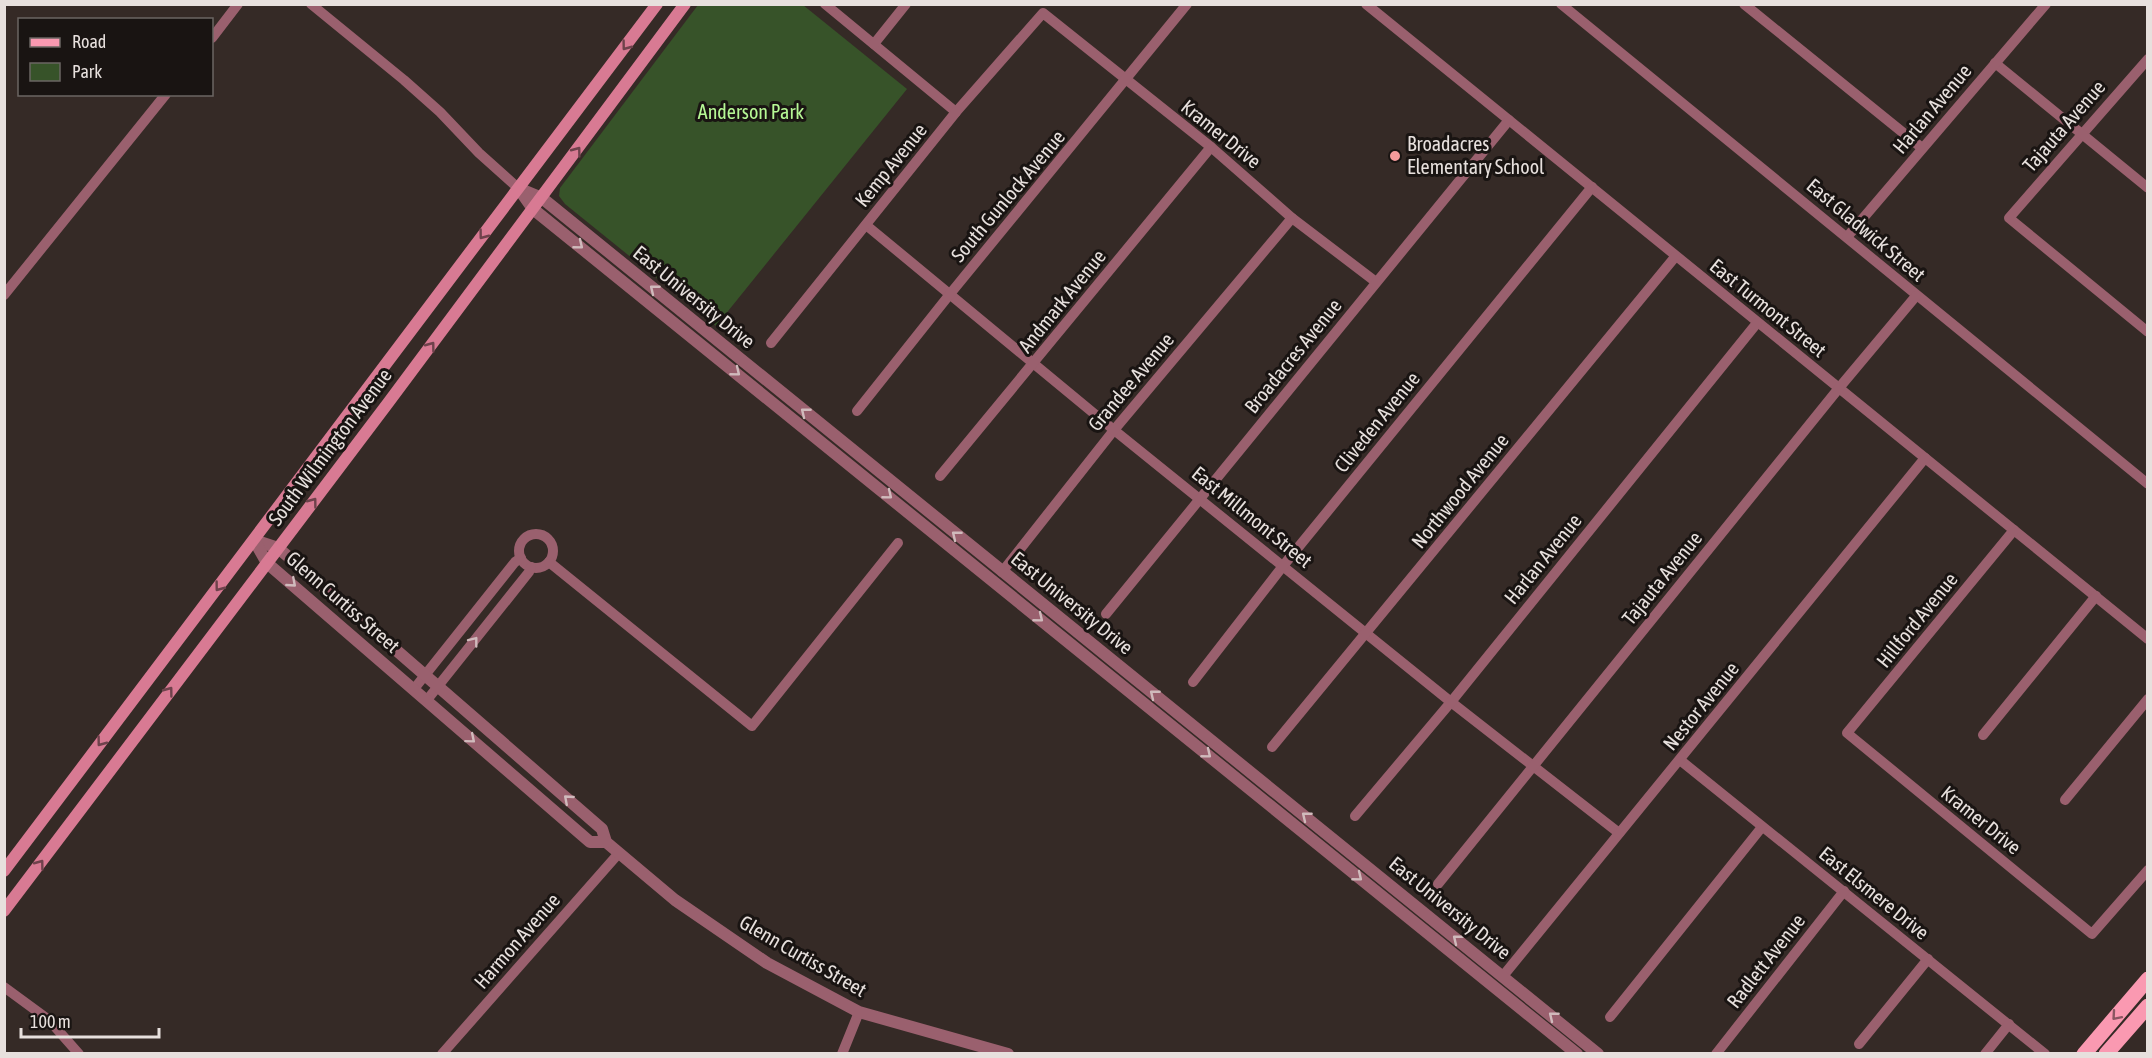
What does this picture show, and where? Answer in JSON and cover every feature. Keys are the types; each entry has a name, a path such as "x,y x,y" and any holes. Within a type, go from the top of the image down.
{"main road":[{"name":"South Wilmington Avenue","path":"4,871 657,4"},
{"name":"South Wilmington Avenue","path":"4,911 686,4"},
{"path":"2084,1053 2148,979"},
{"path":"2106,1053 2148,1006"}],"street":[{"path":"213,37 238,4"},
{"name":"East University Drive","path":"311,4 440,112 479,153 518,188 533,209 1598,1053"},
{"path":"825,4 956,112"},
{"path":"874,44 906,4"},
{"name":"South Gunlock Avenue","path":"857,411 1187,4"},
{"name":"East Turmont Street","path":"1366,4 2148,639"},
{"name":"East Gladwick Street","path":"1561,4 2148,484"},
{"path":"1744,4 1922,148"},
{"name":"Harlan Avenue","path":"1847,237 2046,4"},
{"name":"Kramer Drive","path":"1043,13 1211,147 1292,218 1376,282"},
{"name":"Kemp Avenue","path":"771,343 956,112 1043,13"},
{"name":"Tajauta Avenue","path":"2148,59 2010,218 2148,332"},
{"path":"1995,63 2148,188"},
{"path":"4,295 164,96"},
{"name":"Broadacres Avenue","path":"1106,614 1509,120"},
{"name":"Andmark Avenue","path":"940,476 1211,147"},
{"name":"East University Drive","path":"518,188 542,198 1576,1053"},
{"name":"Cliveden Avenue","path":"1193,682 1283,566 1592,188"},
{"name":"Grandee Avenue","path":"998,576 1114,430 1292,218"},
{"name":"East Millmont Street","path":"866,225 1114,430 1451,702 1619,833"},
{"name":"Northwood Avenue","path":"1272,747 1675,257"},
{"name":"Tajauta Avenue","path":"1438,884 1916,296"},
{"name":"Harlan Avenue","path":"1355,816 1451,702 1757,323"},
{"name":"Nestor Avenue","path":"1503,976 1924,458"},
{"name":"Hillford Avenue","path":"1847,733 2014,530"},
{"path":"535,534 547,538 553,550 549,562 543,566 531,567 521,558 519,552 523,540 535,534"},
{"name":"Glenn Curtiss Street","path":"254,540 278,548 602,828 606,842 675,900 767,963 859,1012 1008,1053"},
{"name":"Glenn Curtiss Street","path":"254,540 267,563 590,842 606,842"},
{"path":"549,562 752,726 898,543"},
{"path":"414,689 515,562 521,558"},
{"path":"427,700 531,567"},
{"path":"1983,735 2096,596"},
{"path":"2065,800 2148,699"},
{"name":"Kramer Drive","path":"1847,733 2092,934 2148,870"},
{"name":"East Elsmere Drive","path":"1680,760 2045,1053"},
{"path":"1610,1017 1762,827"},
{"name":"Harmon Avenue","path":"442,1053 619,853"},
{"name":"Radlett Avenue","path":"1716,1053 1844,891"},
{"path":"1859,1044 1928,959"},
{"path":"1494,987 1503,976"},
{"path":"4,987 49,1020 79,1053"},
{"path":"842,1053 859,1012"},
{"path":"1985,1053 2009,1024"}],"green space":[{"name":"Anderson Park","path":"698,5 803,5 907,89 716,326 565,204 559,196 560,188"}],"place":[{"name":"Broadacres Elementary School","path":"1395,156"}]}
